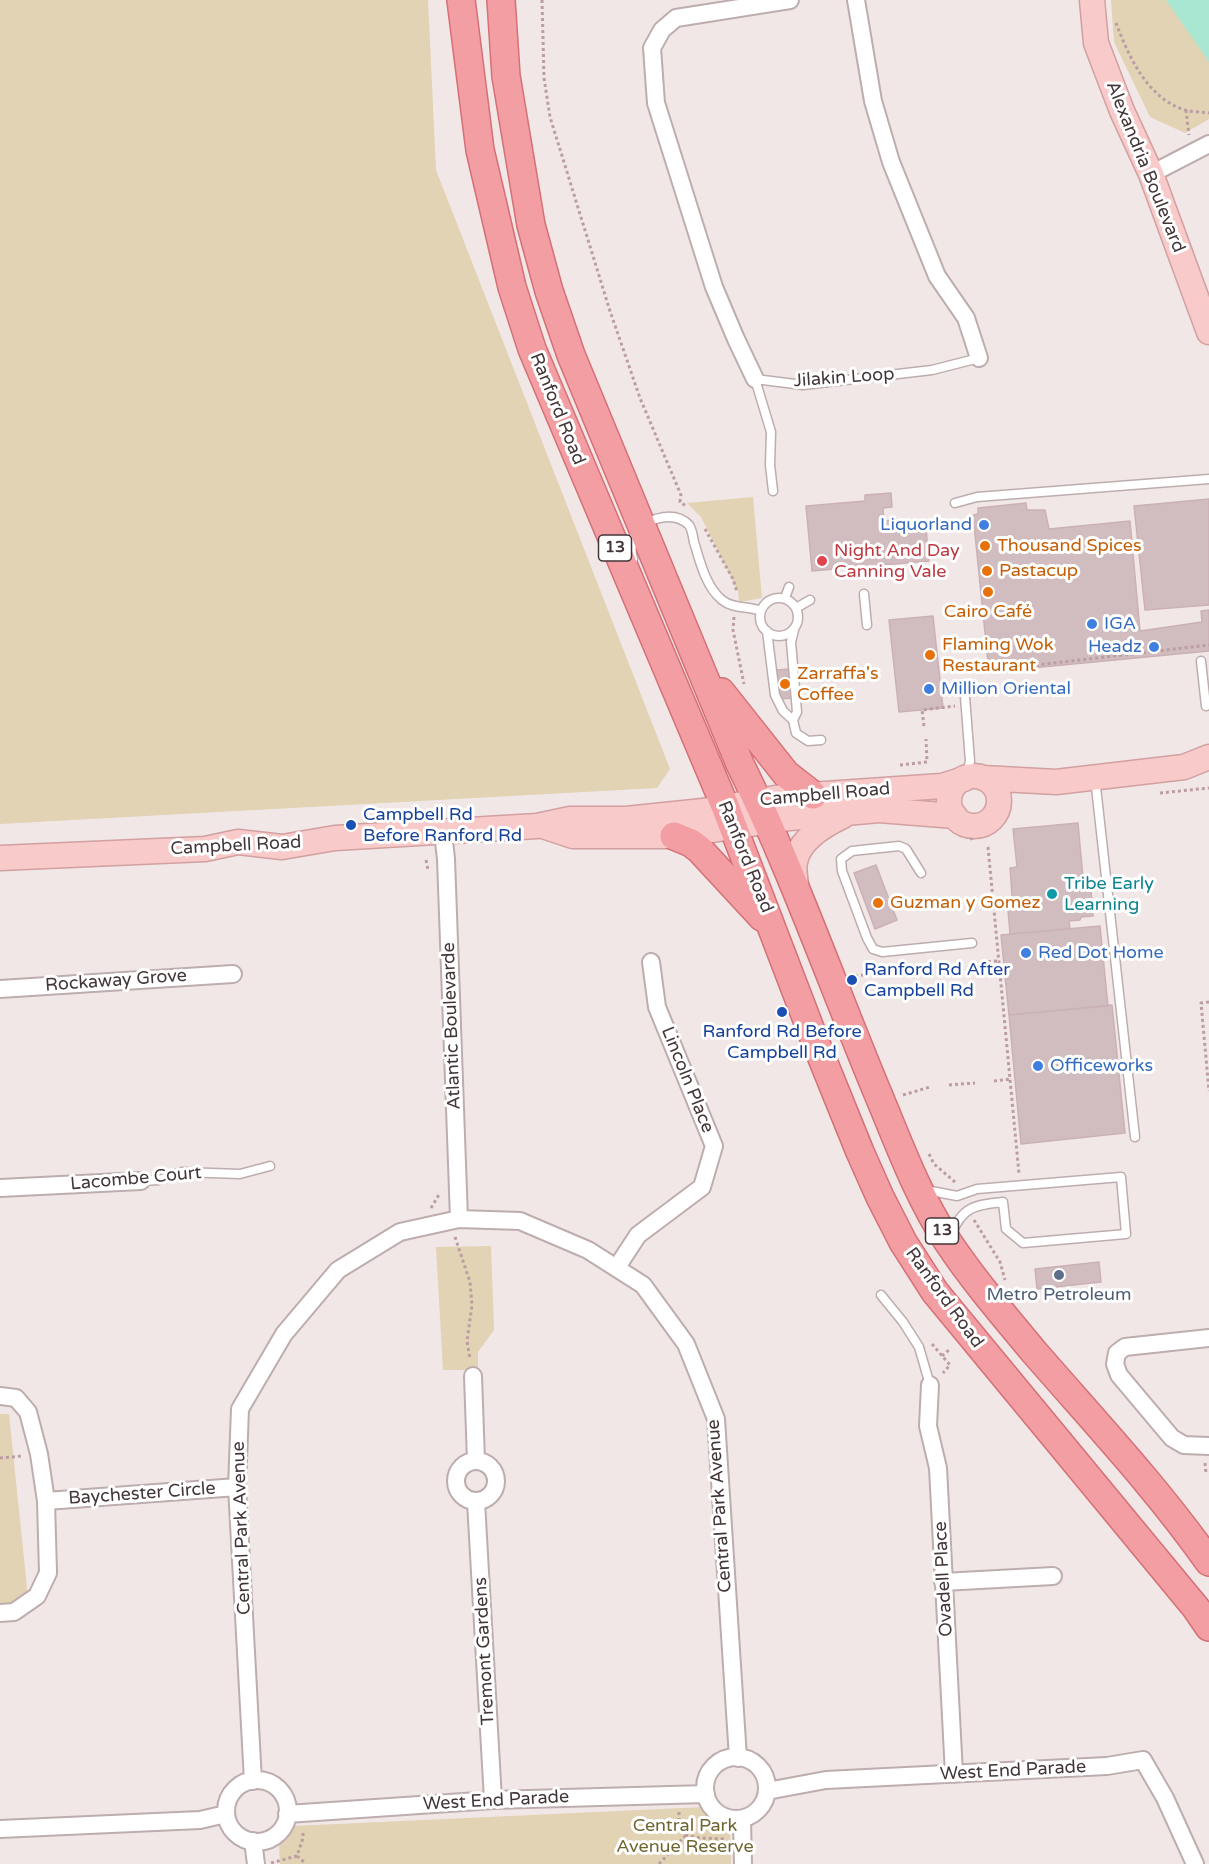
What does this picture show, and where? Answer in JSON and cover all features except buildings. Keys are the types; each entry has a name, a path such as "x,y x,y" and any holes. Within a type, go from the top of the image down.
{"main road":[{"name":"Ranford Road","path":"461,0 480,150 512,287 532,349 646,604 815,1041 880,1197 903,1242 935,1292 1196,1608 1209,1627"},
{"name":"Ranford Road","path":"501,0 506,76 531,225 549,291 571,355 919,1189 948,1242 999,1310 1139,1474 1209,1562"},
{"path":"700,665 786,774 813,795"},
{"path":"674,836 691,843 700,850 774,931"}],"street":[{"path":"755,379 714,287 690,215 656,103 652,48 662,30 676,18 789,0"},
{"name":"Jilakin Loop","path":"856,0 873,101 891,162 937,276 966,318 979,358"},
{"name":"Alexandria Boulevard","path":"1092,0 1096,43 1122,111 1151,174 1209,332"},
{"path":"1151,174 1202,147"},
{"name":"Campbell Road","path":"543,826 573,836 674,836 729,817 763,811 813,795 942,786 973,775 1056,782 1184,767 1209,757"},
{"name":"Campbell Road","path":"1184,767 1209,772"},
{"path":"973,775 990,782 999,796 996,813 991,820 977,826 962,822 955,816 950,799 957,783 973,775"},
{"name":"Campbell Road","path":"996,813 1013,801 1056,782"},
{"name":"Campbell Road","path":"763,811 890,810 955,816"},
{"name":"Campbell Road","path":"0,858 205,849 238,842 282,847 335,838 543,826 570,819 626,819 703,811 729,817"},
{"name":"Campbell Road","path":"798,898 794,865 797,855 810,837 851,812"},
{"name":"Atlantic Boulevarde","path":"443,833 446,859 456,1220"},
{"name":"Lincoln Place","path":"617,1267 638,1235 702,1187 714,1146 657,1007 651,962"},
{"name":"Rockaway Grove","path":"0,989 233,974"},
{"name":"Lacombe Court","path":"0,1188 141,1181"},
{"name":"Central Park Avenue","path":"253,1781 237,1487 240,1409 284,1334 338,1270 400,1232 456,1220 520,1221 588,1250 643,1285 686,1344 716,1419 738,1758"},
{"path":"1209,1338 1125,1347 1117,1353 1115,1364 1119,1375 1172,1438 1184,1445 1209,1446"},
{"path":"473,1376 476,1461"},
{"name":"Ovadell Place","path":"930,1385 928,1426 938,1468 954,1774"},
{"name":"Baychester Circle","path":"0,1396 16,1398 28,1412 39,1454 46,1501 48,1572 37,1596 14,1612 0,1613"},
{"path":"476,1461 489,1465 496,1477 496,1485 490,1497 476,1502 463,1497 458,1492 455,1478 462,1466 476,1461"},
{"name":"Baychester Circle","path":"46,1501 237,1487"},
{"name":"Tremont Gardens","path":"476,1502 494,1800"},
{"path":"943,1582 1053,1576"},
{"path":"738,1758 756,1764 763,1772 767,1782 767,1791 757,1812 742,1819 727,1818 718,1813 710,1805 705,1787 707,1776 713,1767 721,1761 738,1758"},
{"name":"West End Parade","path":"767,1791 826,1780 1107,1766 1143,1760 1165,1798 1195,1864"},
{"path":"253,1781 274,1786 282,1793 287,1807 295,1813 276,1836 267,1841 253,1842 238,1836 231,1828 226,1814 230,1796 237,1788 253,1781"},
{"name":"West End Parade","path":"295,1813 494,1800 706,1794"},
{"path":"0,1829 200,1820 226,1814"},
{"path":"742,1819 743,1864"},
{"path":"253,1842 256,1864"}],"lane":[{"name":"Jilakin Loop","path":"755,379 803,385 932,370 979,358"},
{"path":"755,379 771,432 770,465 773,491"},
{"path":"955,503 977,497 1209,479"},
{"path":"639,572 631,554 635,532 642,525 662,517 676,516 690,526 710,588 723,602 736,607 752,607 761,611"},
{"path":"785,598 789,587"},
{"path":"864,594 867,625"},
{"path":"793,720 797,712 791,642 798,619 796,608 785,598 773,598 761,611 761,622 767,632 775,695 783,711 793,720 796,733 808,741 821,740"},
{"path":"796,608 810,600"},
{"path":"767,632 778,636 794,629"},
{"path":"1204,666 1206,706"},
{"path":"964,684 963,730 973,775"},
{"path":"1095,777 1135,1137"},
{"path":"921,873 906,849 899,846 852,851 841,859 842,871 873,949 882,952 972,943"},
{"name":"Lacombe Court","path":"141,1181 159,1179 182,1172 240,1174 270,1166"},
{"path":"919,1189 957,1196 977,1189 1121,1177 1126,1234 1023,1243 1006,1229 1003,1202 973,1206 957,1219 948,1242"},
{"path":"881,1295 903,1322 919,1347 930,1385"}],"path":[{"path":"542,0 544,78 550,117 610,311 640,398 681,495 680,502 689,509"},
{"path":"1114,18 1126,50 1144,79 1167,101 1186,110 1209,113"},
{"path":"1186,110 1190,140 1202,147"},
{"path":"703,525 737,589 733,630 746,694"},
{"path":"976,672 1209,645"},
{"path":"924,726 922,710 960,706"},
{"path":"900,765 927,762 926,740"},
{"path":"988,848 1020,1185"},
{"path":"982,962 999,961"},
{"path":"936,967 963,964"},
{"path":"855,976 917,968"},
{"path":"1209,1002 1201,1003 1209,1091"},
{"path":"994,1081 1010,1079"},
{"path":"949,1085 975,1083"},
{"path":"903,1095 930,1087"},
{"path":"456,1220 456,1243 470,1282 472,1305 467,1341 473,1376"},
{"path":"942,1356 951,1348"},
{"path":"0,1458 39,1454"},
{"path":"681,1795 679,1823 686,1834 700,1838 742,1839"},
{"path":"295,1813 303,1838 297,1856"},
{"path":"659,1864 686,1834"},
{"path":"267,1864 297,1856"},
{"path":"297,1856 306,1864"}],"green space":[{"path":"0,0 428,0 436,170 670,769 657,788 0,824"},
{"path":"1111,0 1209,0 1209,119 1185,133 1150,117 1114,42"},
{"path":"753,497 762,598 739,602 738,591 701,517 687,503"},
{"path":"491,1246 494,1330 478,1352 478,1370 443,1370 436,1247"},
{"path":"0,1414 9,1414 29,1607 0,1609"},
{"name":"Central Park Avenue Reserve","path":"704,1807 730,1827 731,1864 280,1864 279,1846 294,1826"}],"shaded area":[{"path":"1166,0 1209,0 1209,62"}],"place":[{"name":"Liquorland","path":"984,525"},
{"name":"Thousand Spices","path":"985,546"},
{"name":"Night And Day Canning Vale","path":"822,561"},
{"name":"Pastacup","path":"987,571"},
{"name":"Cairo Café","path":"988,592"},
{"name":"IGA","path":"1092,624"},
{"name":"Headz","path":"1154,647"},
{"name":"Flaming Wok Restaurant","path":"930,655"},
{"name":"Zarraffa's Coffee","path":"785,684"},
{"name":"Million Oriental","path":"929,689"},
{"name":"Campbell Rd Before Ranford Rd","path":"351,825"},
{"name":"Tribe Early Learning","path":"1052,894"},
{"name":"Guzman y Gomez","path":"878,903"},
{"name":"Red Dot Home","path":"1026,953"},
{"name":"Ranford Rd After Campbell Rd","path":"852,980"},
{"name":"Ranford Rd Before Campbell Rd","path":"782,1012"},
{"name":"Officeworks","path":"1038,1066"},
{"name":"Metro Petroleum","path":"1059,1275"}]}
